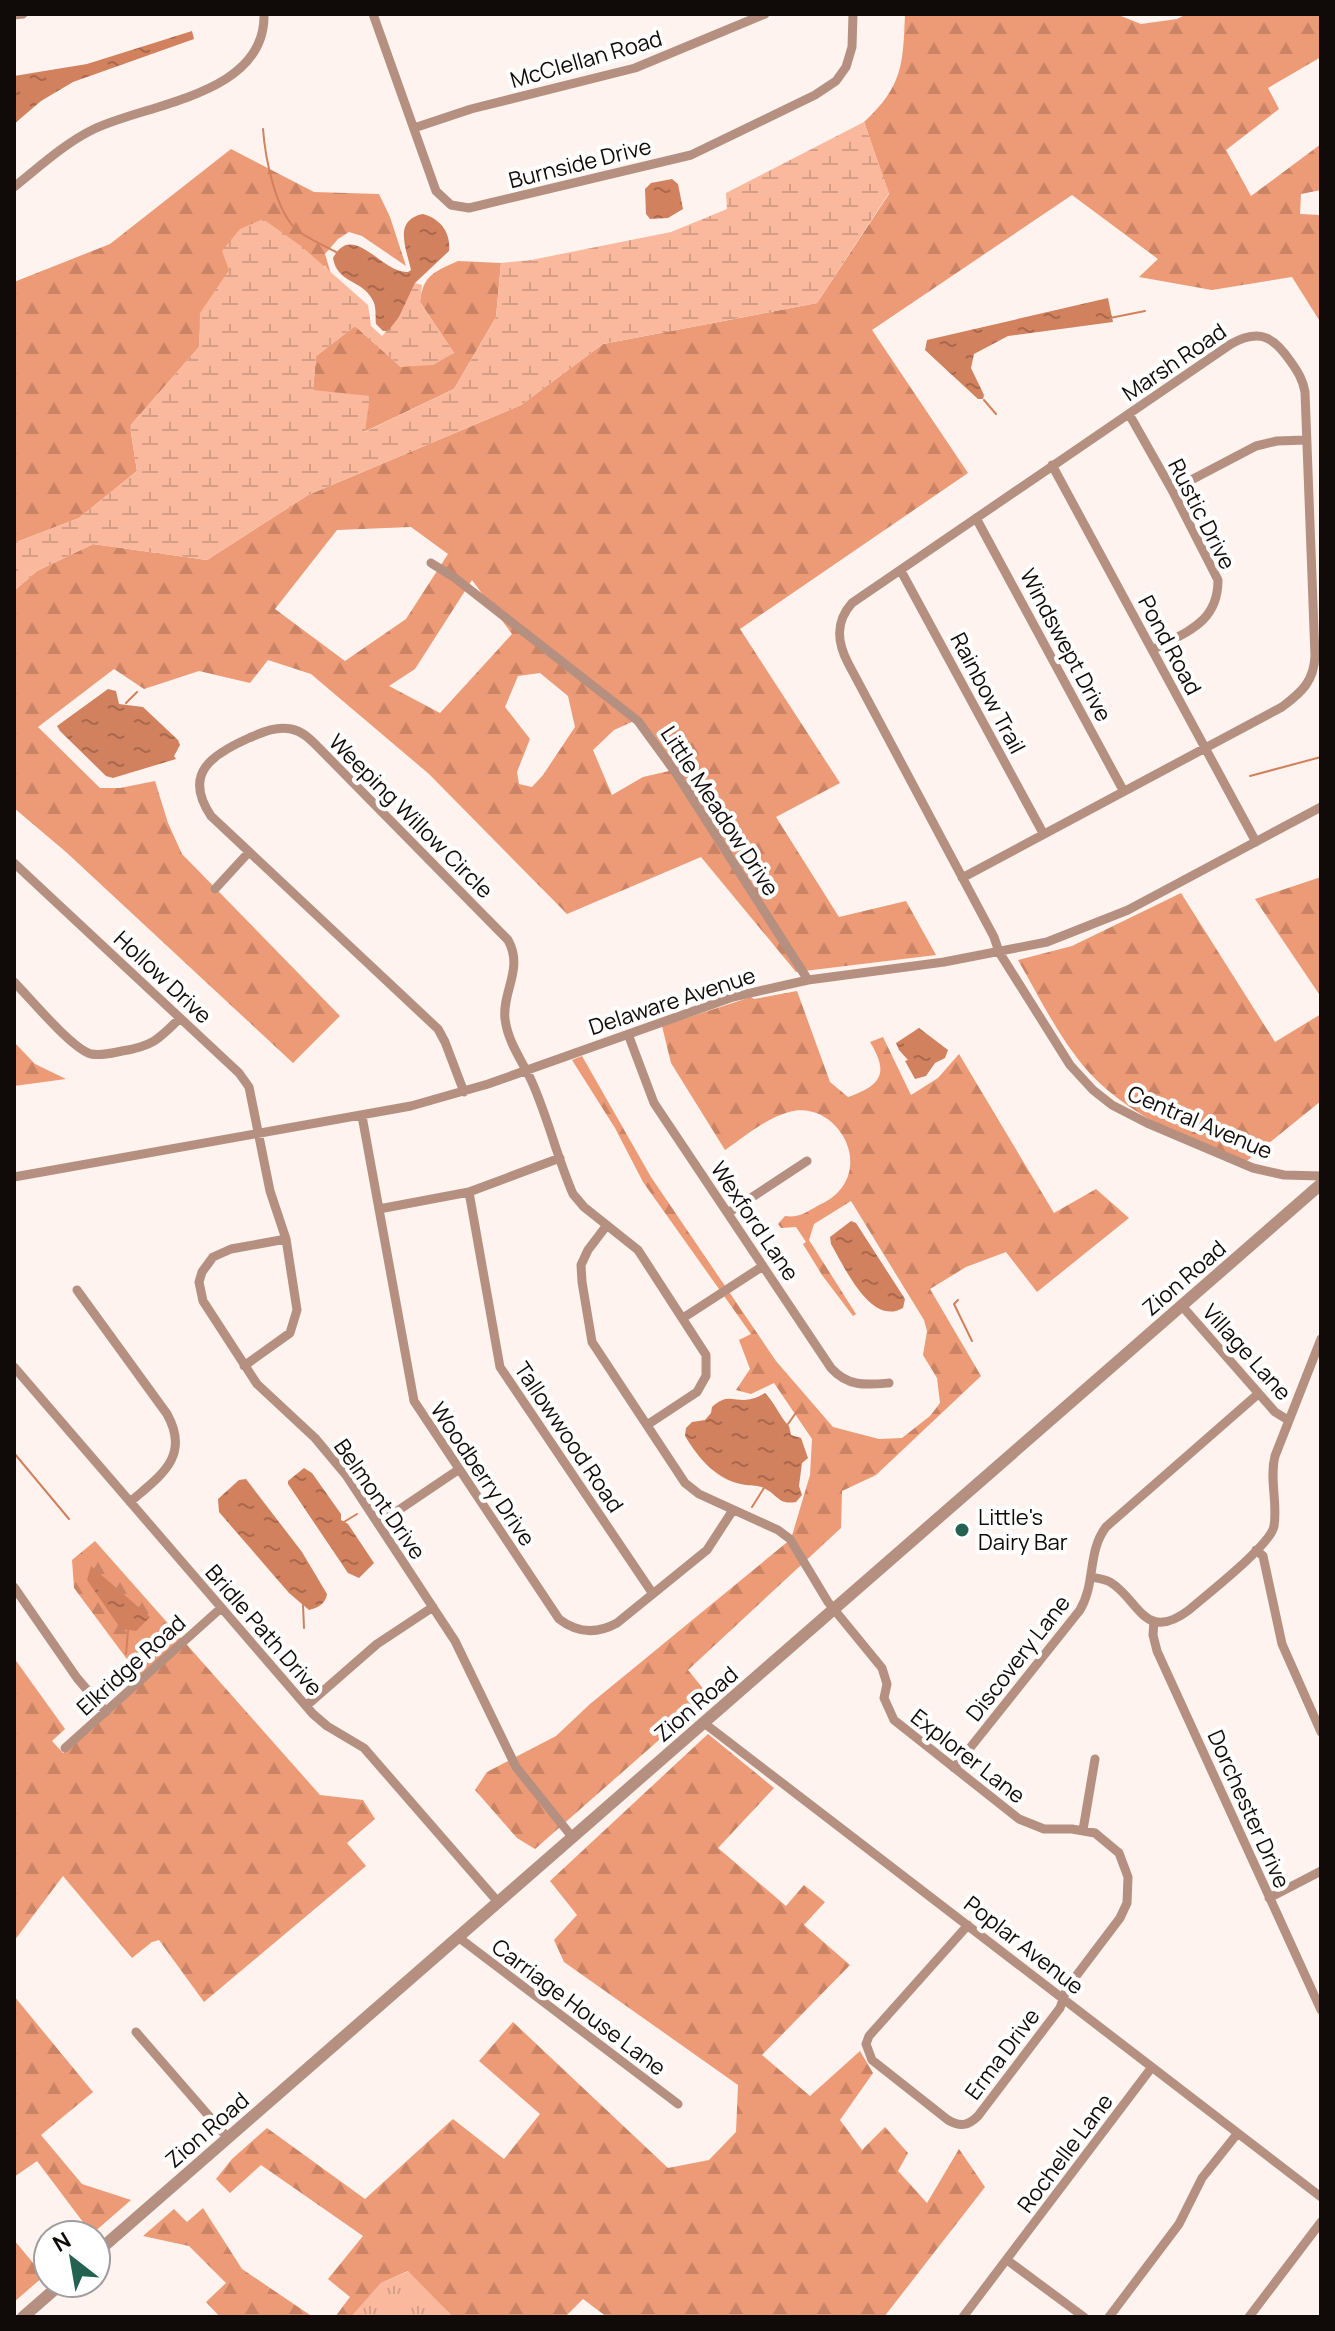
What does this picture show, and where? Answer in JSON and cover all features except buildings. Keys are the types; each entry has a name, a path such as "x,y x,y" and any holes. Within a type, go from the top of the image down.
{"street":[{"path":"14,15 23,14"},
{"path":"14,187 72,143 98,128 229,79 247,63 258,46 264,14"},
{"name":"Burnside Drive","path":"373,14 436,191 451,205 463,208 700,151 833,85 843,74 850,56 853,14"},
{"name":"McClellan Road","path":"414,128 471,109 635,68 765,14"},
{"name":"Marsh Road","path":"962,878 1282,707 1303,691 1314,672 1318,609 1305,392 1301,378 1276,343 1260,336 1249,336 1231,344 846,610 839,627 840,646 999,952"},
{"name":"Rustic Drive","path":"1129,414 1218,580 1218,595 1207,617 1152,650"},
{"path":"1172,490 1256,446 1277,441 1306,440"},
{"name":"Pond Road","path":"1052,465 1256,842"},
{"name":"Windswept Drive","path":"976,518 1123,790"},
{"name":"Little Meadow Drive","path":"431,563 455,578 638,721 676,773 808,980"},
{"name":"Rainbow Trail","path":"901,571 1043,833"},
{"name":"Weeping Willow Circle","path":"464,1092 438,1029 207,812 200,794 203,772 216,754 277,728 298,731 317,746 508,940 515,966 505,1018 518,1059 576,1198 638,1250 705,1352 708,1364 706,1376 697,1392 647,1425"},
{"name":"Delaware Avenue","path":"14,1177 362,1116 464,1092 733,997 808,980 1047,942 1103,922 1321,807"},
{"path":"215,889 249,852"},
{"name":"Hollow Drive","path":"14,863 245,1079 251,1093 270,1191 286,1239 297,1304 292,1330 244,1366"},
{"name":"Central Avenue","path":"999,952 1070,1065 1112,1105 1253,1168 1277,1174 1321,1176"},
{"path":"14,982 75,1045 92,1054 106,1055 147,1047 180,1018"},
{"name":"Wexford Lane","path":"628,1034 654,1103 837,1374 855,1384 889,1383"},
{"name":"Woodberry Drive","path":"362,1116 414,1401 559,1619 586,1631 605,1629 617,1623 707,1550 733,1510"},
{"path":"379,1209 469,1192 560,1158"},
{"path":"728,1213 807,1161"},
{"name":"Zion Road","path":"112,2239 1321,1184"},
{"name":"Tallowwood Road","path":"469,1192 500,1367 653,1594"},
{"name":"Explorer Lane","path":"607,1225 581,1265 592,1342 688,1487 778,1530 790,1539 805,1569 834,1610 882,1668 887,1684 884,1698 894,1720 1028,1824 1044,1829 1083,1830 1104,1838 1119,1853 1128,1877 1128,1895 1120,1918 1067,1988 1064,1999"},
{"name":"Belmont Drive","path":"286,1239 222,1251 206,1263 202,1272 199,1282 203,1301 263,1391 335,1460 466,1659 509,1756 535,1794 573,1838"},
{"path":"683,1318 763,1266"},
{"path":"77,1290 167,1414 175,1430 175,1451 169,1465 130,1502"},
{"name":"Village Lane","path":"1182,1306 1258,1394 1275,1412 1288,1420"},
{"path":"1091,1577 1110,1582 1142,1614 1154,1621 1165,1622 1181,1617 1266,1541 1273,1529 1273,1463 1321,1339"},
{"name":"Bridle Path Drive","path":"14,1367 306,1706 320,1721 369,1753 498,1902"},
{"name":"Discovery Lane","path":"954,1768 1077,1615 1088,1594 1094,1550 1106,1527 1258,1394"},
{"path":"378,1524 458,1470"},
{"path":"1256,1550 1263,1556 1282,1644 1321,1732"},
{"path":"14,1587 77,1678 106,1712"},
{"path":"306,1706 377,1644 433,1607"},
{"name":"Elkridge Road","path":"65,1748 221,1608"},
{"name":"Dorchester Drive","path":"1154,1621 1157,1651 1321,2010"},
{"name":"Poplar Avenue","path":"704,1723 1321,2197"},
{"path":"1083,1830 1095,1759"},
{"path":"1269,1898 1321,1871"},
{"name":"Erma Drive","path":"968,1925 869,2036 866,2044 872,2060 948,2120 965,2125 978,2116 1064,1999"},
{"name":"Carriage House Lane","path":"458,1937 678,2104"},
{"path":"136,2032 228,2138"},
{"name":"Rochelle Lane","path":"963,2317 1152,2067"},
{"path":"1109,2317 1179,2224 1202,2178 1237,2134"},
{"path":"1249,2317 1321,2222"},
{"path":"1007,2260 1084,2317"},
{"path":"23,2317 44,2299"}],"green space":[{"path":"905,14 1116,14 1141,24 1177,19 1187,14 1321,14 1321,57 1268,88 1279,109 1226,150 1251,196 1321,144 1321,190 1301,194 1300,214 1321,215 1321,323 1292,277 1212,290 1139,277 1158,259 1072,195 872,330 968,473 740,629 840,783 776,817 839,917 906,901 936,955 796,972 701,857 567,914 429,774 311,674 268,660 250,683 199,671 144,689 114,669 38,727 100,788 120,788 155,781 182,854 340,1016 293,1063 66,852 14,808 14,591 37,571 93,544 207,560 308,495 521,405 603,344 817,303 889,194 864,122 894,85 901,61","holes":["411,527 448,554 406,619 345,661 275,609 337,530","472,580 512,634 440,713 389,686 415,669","540,673 568,696 575,727 532,787 519,784 517,772 530,739 505,707 518,676","634,721 669,771 643,777 612,795 593,750 614,730"]},
{"path":"864,122 889,193 817,303 603,344 521,405 308,495 207,560 93,544 37,571 14,591 14,543 79,518 137,471 130,426 199,347 200,313 229,270 222,251 240,229 263,219 301,246 368,305 371,326 382,336 399,317 415,283 422,285 420,302 454,353 433,365 401,367 355,326 316,356 313,390 370,396 365,432 454,389 496,317 501,263 531,260 671,232 727,209 726,193"},
{"path":"231,149 314,192 379,194 406,266 362,236 349,232 325,254 331,274 325,266 230,270 201,313 199,347 130,426 137,471 79,518 14,543 14,282 110,244"},
{"path":"458,261 501,263 496,317 454,389 364,432 313,390 316,356 355,326 401,367 454,353 420,302 427,280"},
{"path":"1321,877 1321,997 1255,899"},
{"path":"1181,893 1275,1042 1321,1014 1321,1101 1243,1164 1151,1120 1090,1074 1067,1044 1018,960 1072,946"},
{"path":"797,991 830,1082 848,1097 868,1088 879,1077 879,1062 870,1042 883,1037 911,1095 938,1078 959,1054 1054,1213 1096,1189 1129,1218 1037,1292 1006,1252 966,1267 930,1289 981,1376 876,1475 842,1491 841,1528 688,1670 709,1696 535,1849 517,1838 475,1790 487,1772 556,1736 590,1704 791,1539 810,1475 812,1439 774,1383 751,1394 736,1390 750,1369 739,1340 751,1334 643,1182 615,1128 572,1060 582,1056 651,1177 776,1361 833,1427 879,1439 902,1438 930,1416 940,1403 937,1378 923,1355 927,1331 924,1320 851,1201 814,1224 809,1240 856,1314 853,1316 822,1275 796,1227 781,1228 778,1224 785,1216 807,1212 839,1191 848,1177 850,1162 842,1134 832,1122 819,1114 789,1112 764,1123 725,1150 671,1063 662,1026 751,997"},
{"path":"14,1042 35,1064 66,1079 14,1086"},
{"path":"95,1541 320,1795 363,1800 375,1819 347,1843 366,1866 204,2002 159,1940 132,1958 63,1876 14,1941 14,1658 65,1729 52,1741 63,1753 144,1682 74,1588 72,1560"},
{"path":"708,1734 774,1788 718,1848 786,1906 804,1885 825,1902 804,1925 850,1965 762,2055 810,2096 860,2051 873,2073 840,2120 862,2150 885,2127 908,2153 898,2171 927,2203 959,2149 985,2187 884,2317 607,2317 583,2299 565,2317 453,2317 408,2271 381,2283 351,2317 335,2317 350,2297 328,2279 363,2236 261,2165 230,2193 216,2179 232,2159 267,2128 365,2199 453,2119 504,2159 540,2114 479,2061 513,2022 668,2168 709,2160 736,2132 738,2085 564,1962 554,1940 577,1915 550,1881"},
{"path":"14,1996 93,2092 41,2135 82,2184 131,2200 109,2219 81,2219 37,2161 14,2177"},
{"path":"203,2208 242,2269 313,2317 220,2317 206,2302 226,2283 189,2246 143,2236 174,2209 187,2222"},
{"path":"14,2240 32,2262 32,2286 14,2302"},
{"path":"409,2271 453,2317 351,2317 381,2283"}],"water":[{"path":"192,31 194,39 73,82 41,101 14,124 14,76 87,64"},
{"path":"672,179 678,184 683,209 668,218 650,219 646,214 645,189 651,183"},
{"path":"423,214 435,219 444,228 449,251 415,283 399,317 388,331 383,331 376,324 375,308 368,293 339,272 333,258 341,248 350,244 359,246 398,270 408,272 411,270 405,229 414,217"},
{"path":"1108,298 1113,322 1008,336 974,354 971,368 983,399 978,399 925,350 927,340"},
{"path":"108,689 116,691 119,704 143,707 178,740 180,745 174,756 176,759 113,778 106,776 60,731 57,726"},
{"path":"919,1028 948,1050 945,1058 935,1063 926,1076 915,1079 905,1061 908,1060 896,1043"},
{"path":"851,1221 856,1223 905,1299 903,1308 891,1312 870,1302 843,1266 830,1237"},
{"path":"765,1393 789,1426 791,1435 801,1438 808,1458 802,1463 799,1486 802,1495 796,1502 785,1502 764,1488 726,1479 703,1461 685,1436 686,1428 692,1422 705,1420 712,1407 719,1402 725,1399 748,1400"},
{"path":"304,1468 312,1473 341,1514 341,1520 348,1524 374,1563 359,1578 348,1573 288,1484"},
{"path":"246,1479 302,1552 327,1594 318,1606 309,1610 289,1593 219,1512 218,1499 239,1480"},
{"path":"91,1566 150,1617 136,1631 121,1629 87,1580"}],"waterway":[{"path":"263,129 272,182 289,221 301,233 336,252"},
{"path":"1110,318 1145,311"},
{"path":"984,400 996,414"},
{"path":"126,703 137,692"},
{"path":"1250,776 1321,757"},
{"path":"958,1300 954,1304 972,1341"},
{"path":"788,1424 800,1407"},
{"path":"14,1453 69,1519"},
{"path":"752,1507 764,1488"},
{"path":"344,1522 357,1514"},
{"path":"303,1605 304,1628"},
{"path":"126,1654 128,1631"}],"place":[{"name":"Little's Dairy Bar","path":"962,1530"}]}
